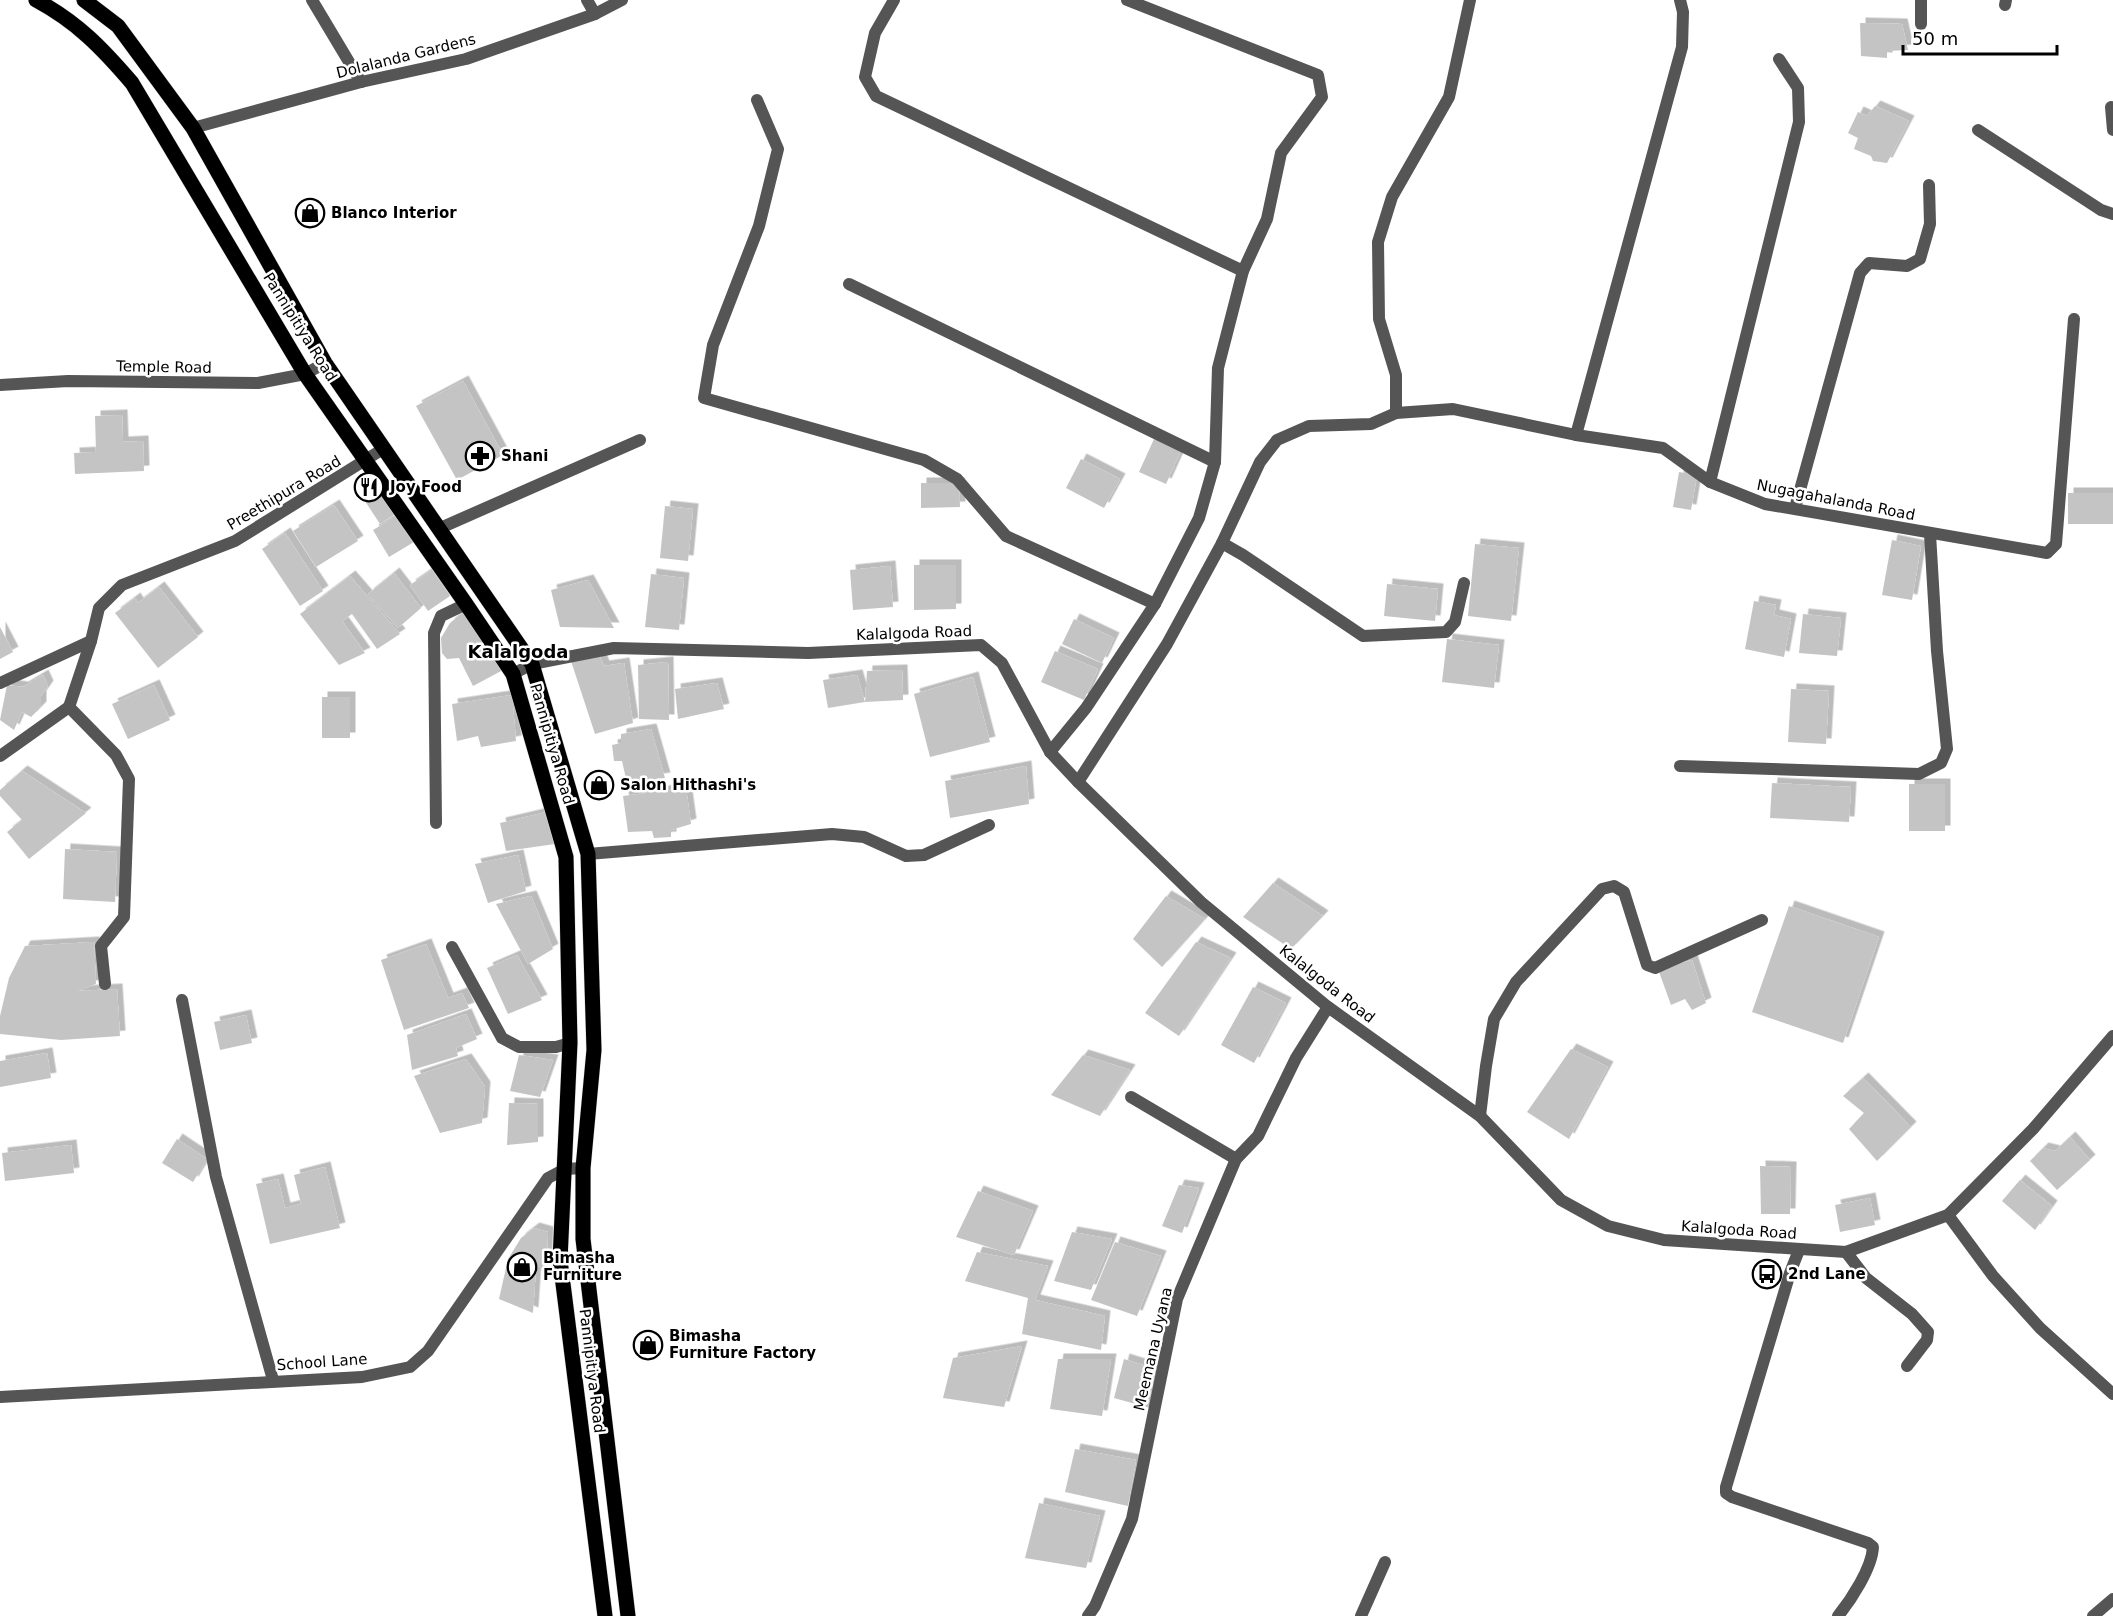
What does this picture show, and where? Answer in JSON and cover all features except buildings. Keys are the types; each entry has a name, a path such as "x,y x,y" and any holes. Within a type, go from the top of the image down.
{"main road":[{"name":"Pannipitiya Road","path":"36,0 61,13 99,45 132,83 305,374 513,674 566,857 570,1043 560,1260 605,1616"},
{"name":"Pannipitiya Road","path":"84,0 118,26 193,128 325,363 532,664 588,854 594,1050 583,1168 583,1239 628,1616"}],"street":[{"path":"312,0 361,82"},
{"path":"587,0 595,14"},
{"name":"Dolalanda Gardens","path":"193,128 361,82 466,60 595,14 622,0"},
{"path":"894,0 876,33 865,76 876,96 1243,271"},
{"path":"1050,752 1086,708 1155,604 1199,518 1215,462 1218,368 1243,271 1267,219 1281,153 1322,97 1318,75 1127,0"},
{"path":"1396,413 1396,375 1379,319 1378,242 1392,197 1449,97 1470,0"},
{"path":"1576,435 1682,46 1683,12 1680,0"},
{"path":"1921,0 1921,24"},
{"path":"1710,482 1799,122 1798,88 1779,60"},
{"path":"758,100 778,149 759,226 713,345 704,398 924,460 957,479 1006,536 1155,604"},
{"path":"2111,107 2113,130"},
{"path":"1978,130 2101,210 2113,214"},
{"path":"1795,508 1860,273 1869,263 1906,266 1920,259 1930,224 1929,185"},
{"path":"849,284 1215,462"},
{"name":"Nugagahalanda Road","path":"1078,782 1167,644 1222,543 1260,462 1277,440 1309,426 1371,424 1396,413 1453,409 1576,435 1663,448 1710,482 1765,504 2047,553 2056,544 2074,319"},
{"name":"Temple Road","path":"0,385 68,381 258,383 305,374 325,363"},
{"path":"438,529 640,440"},
{"name":"Preethipura Road","path":"69,707 91,641 99,608 122,585 235,541 383,449"},
{"path":"1680,766 1919,774 1941,763 1947,748 1937,651 1930,534"},
{"path":"1222,543 1363,636 1446,633 1455,622 1464,583"},
{"path":"436,823 434,633 441,616 466,604"},
{"path":"0,683 91,641"},
{"name":"Kalalgoda Road","path":"513,674 532,664 614,648 808,652 981,645 1002,663 1050,752 1201,902 1328,1007 1480,1116 1561,1200 1608,1226 1664,1240 1846,1252 1948,1215 2033,1129 2113,1036"},
{"path":"0,756 69,707 117,755 129,779 124,917 101,946 105,984"},
{"path":"588,854 832,834 864,837 906,856 924,855 989,825"},
{"path":"1480,1116 1494,1019 1516,982 1602,889 1614,886 1624,892 1647,965 1655,968 1762,920"},
{"path":"452,947 502,1038 519,1047 556,1047 570,1043"},
{"path":"182,1000 216,1177 273,1380"},
{"name":"Meemana Uyana","path":"1088,1616 1095,1606 1132,1519 1178,1299 1236,1158 1258,1136 1296,1059 1328,1007"},
{"path":"1131,1097 1236,1158"},
{"path":"565,1169 583,1168"},
{"name":"School Lane","path":"0,1396 362,1377 410,1367 428,1352 548,1178 565,1169"},
{"path":"1948,1215 1993,1276 2040,1328 2113,1394"},
{"path":"1799,1250 1790,1273 1726,1486 1726,1493 1868,1543 1873,1547 1872,1556 1850,1601 1838,1616"},
{"path":"1846,1252 1866,1278 1912,1314 1928,1332 1927,1340 1906,1366"},
{"path":"1361,1616 1384,1562"},
{"path":"2093,1616 2113,1599"}],"place":[{"name":"Blanco Interior","path":"310,213"},
{"name":"Shani","path":"480,456"},
{"name":"Joy Food","path":"369,487"},
{"name":"Salon Hithashi's","path":"599,785"},
{"name":"Bimasha Furniture","path":"522,1267"},
{"name":"2nd Lane","path":"1767,1274"},
{"name":"Bimasha Furniture Factory","path":"648,1345"}],"district":[{"name":"Kalalgoda","path":"518,652"}]}
